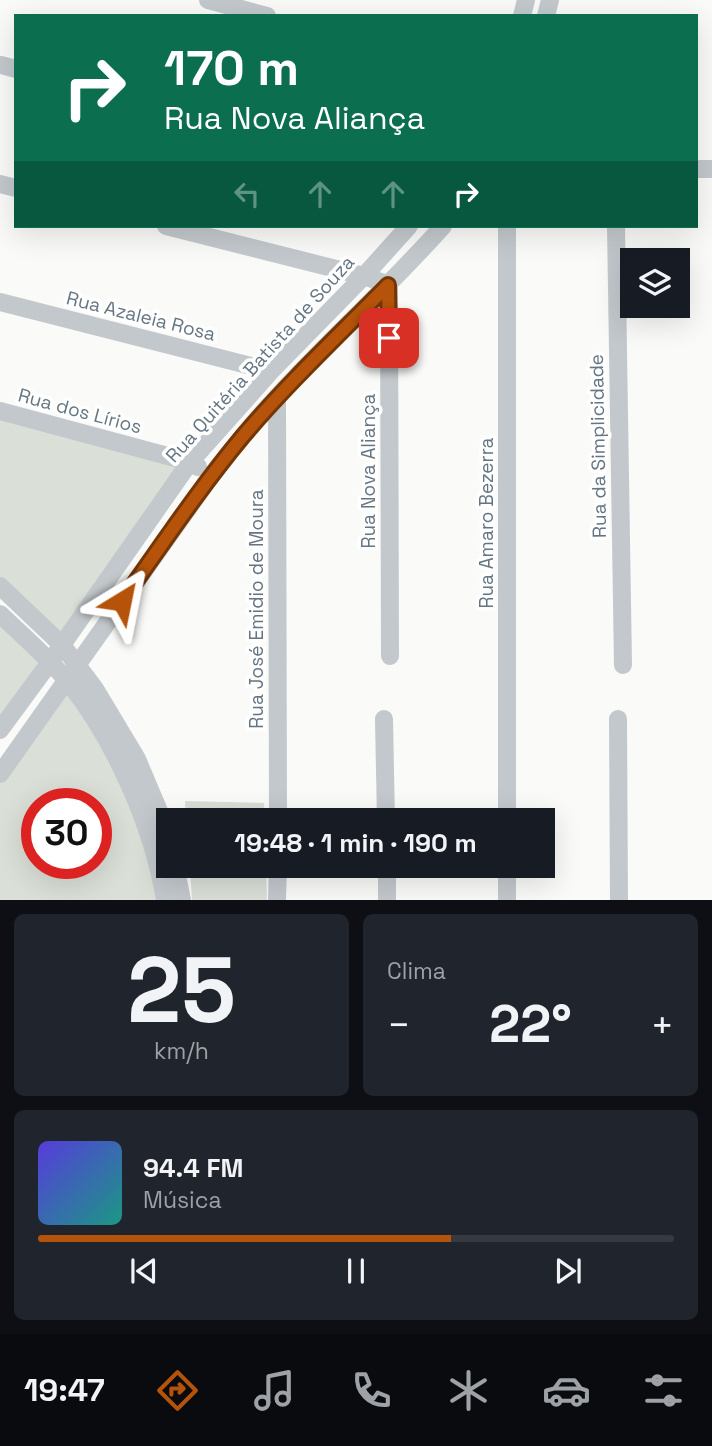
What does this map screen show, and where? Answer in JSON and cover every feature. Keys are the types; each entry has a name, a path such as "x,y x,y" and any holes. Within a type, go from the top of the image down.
{"street":[{"path":"208,0 260,14"},
{"path":"174,228 364,276 388,285"},
{"name":"Rua Quitéria Batista de Souza","path":"0,730 190,462 271,371 407,228"},
{"name":"Rua Quitéria Batista de Souza","path":"0,774 211,476 277,397 441,228"},
{"name":"Rua Amaro Bezerra","path":"507,228 507,808"},
{"name":"Rua da Simplicidade","path":"616,228 623,665"},
{"name":"Rua Nova Aliança","path":"388,285 390,656"},
{"name":"Rua Azaleia Rosa","path":"0,302 271,371"},
{"name":"Rua José Emidio de Moura","path":"277,397 278,808"},
{"name":"Rua dos Lírios","path":"0,411 190,462 211,476"},
{"path":"0,586 62,645 95,689 137,759 158,808"},
{"path":"0,614 67,681 98,726 121,767 139,809 162,878 165,900"},
{"path":"384,719 386,808"},
{"path":"618,719 619,900"},
{"path":"177,878 182,900"},
{"path":"277,900 278,878"},
{"path":"387,878 387,900"},
{"path":"507,878 507,900"}],"shaded area":[{"path":"0,411 190,462 62,645 0,586"},
{"path":"0,615 50,662 0,731"},
{"path":"67,681 135,799 162,900 0,900 0,774"},
{"path":"185,801 264,803 264,808 185,808"},
{"path":"191,878 266,878 267,900 192,900"}],"route":[{"path":"122,601 211,476 243,436 277,397 388,285 389,338"}]}
